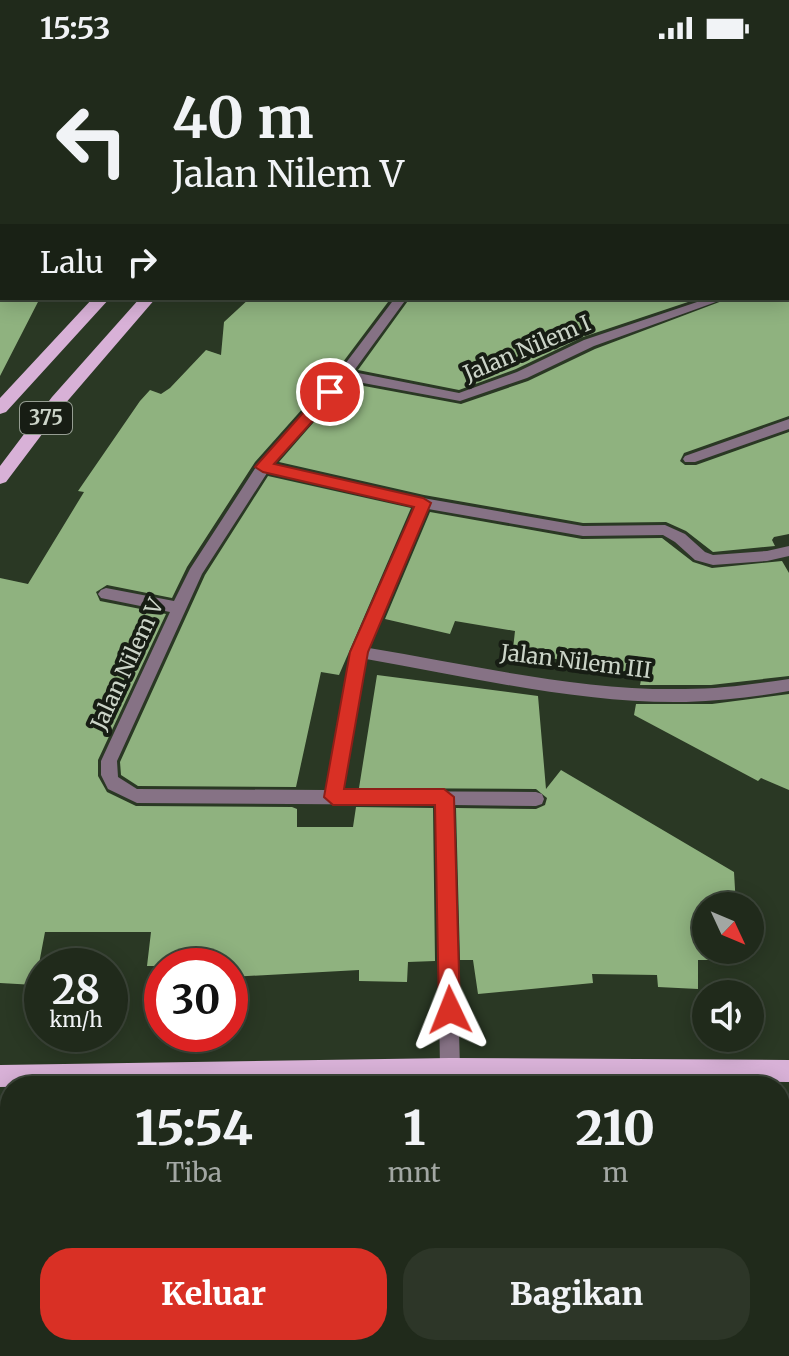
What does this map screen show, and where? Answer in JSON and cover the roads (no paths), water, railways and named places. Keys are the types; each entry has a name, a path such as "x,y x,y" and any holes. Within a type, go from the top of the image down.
{"main road":[{"name":"375","path":"0,408 100,300"},
{"name":"375","path":"0,478 58,401 146,300"},
{"path":"381,1076 450,1069 789,1071"}],"street":[{"name":"Jalan Nilem V","path":"400,300 344,375 263,467 195,573 109,761 107,775 113,785 137,796 536,799"},
{"name":"Jalan Nilem I","path":"344,375 460,397 522,375 589,343 715,300"},
{"path":"690,459 789,424"},
{"path":"263,467 423,503 583,531 665,530 680,538 695,553 713,560 789,551"},
{"path":"333,797 359,652 423,503"},
{"path":"106,594 179,608"},
{"name":"Jalan Nilem III","path":"359,652 602,690 661,694 763,691 789,685"},
{"path":"444,797 450,1069"}]}
